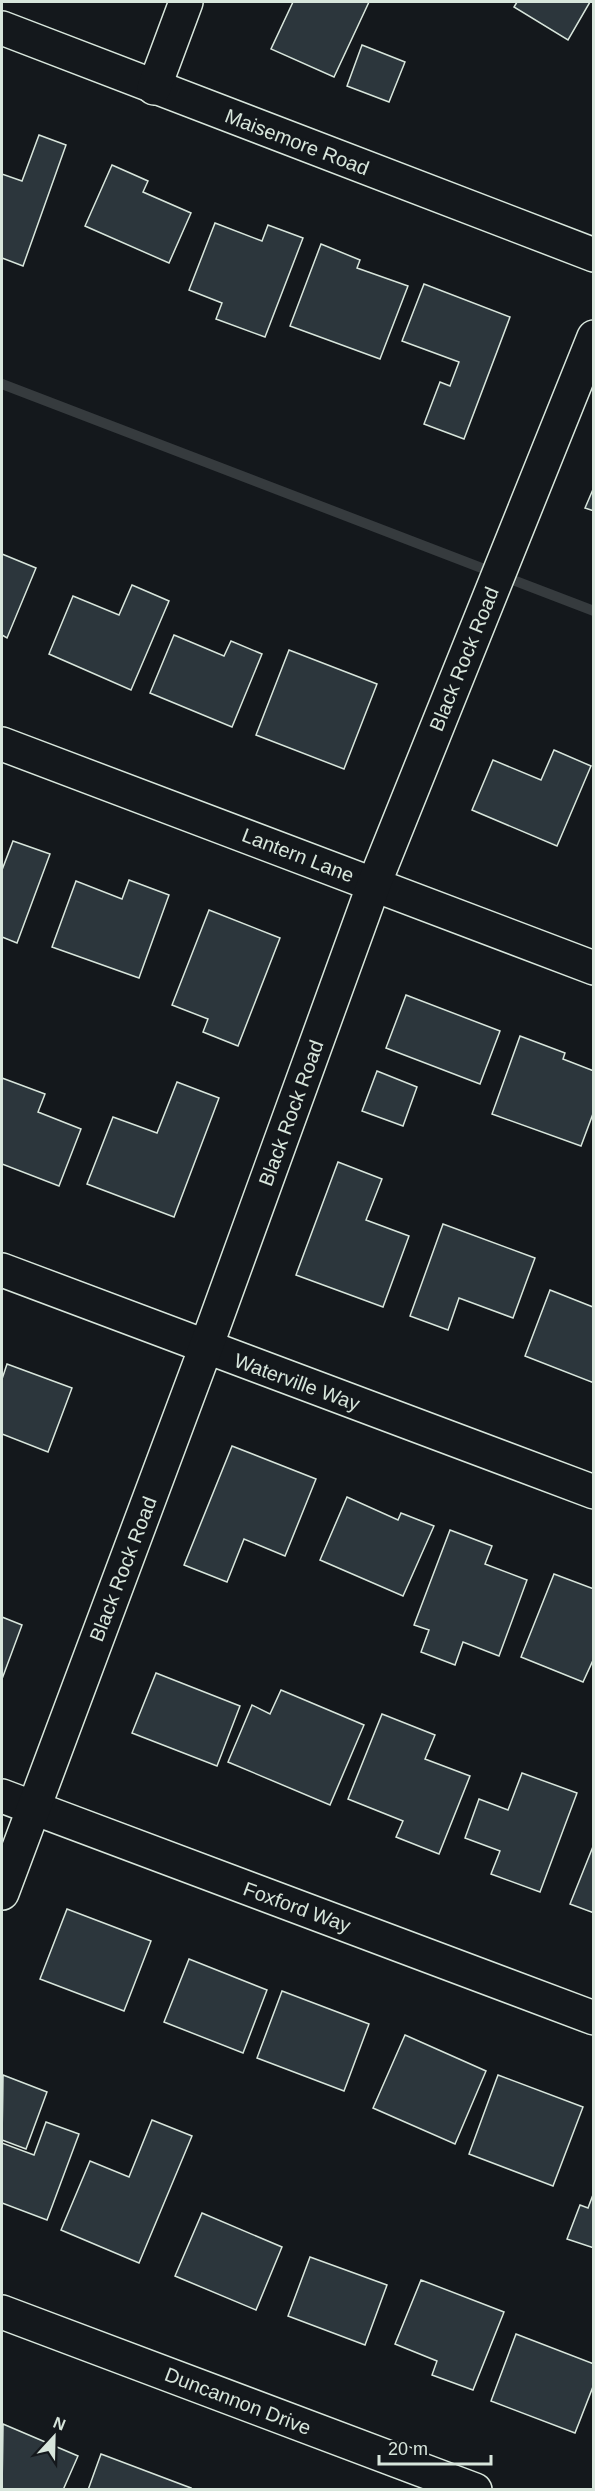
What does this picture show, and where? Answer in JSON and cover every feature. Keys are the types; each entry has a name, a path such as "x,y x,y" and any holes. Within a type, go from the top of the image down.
{"street":[{"path":"154,88 186,2"},
{"name":"Maisemore Road","path":"2,28 594,255"},
{"name":"Black Rock Road","path":"2,1893 206,1347 374,884 594,338"},
{"name":"Lantern Lane","path":"2,744 594,968"},
{"name":"Waterville Way","path":"2,1270 594,1492"},
{"name":"Foxford Way","path":"2,1796 594,2018"},
{"name":"Duncannon Drive","path":"2,2312 475,2490"}],"building":[{"path":"293,2 369,2 334,77 271,49"},
{"path":"517,2 590,2 568,40 514,7"},
{"path":"362,45 405,62 389,102 347,86"},
{"path":"39,135 66,145 23,266 2,258 2,174 22,181"},
{"path":"112,165 148,181 143,192 191,213 169,263 85,226"},
{"path":"215,223 262,241 268,225 303,238 265,337 216,319 222,303 189,290"},
{"path":"321,244 360,260 357,268 408,286 380,359 290,326"},
{"path":"424,284 510,317 464,439 424,424 440,382 450,386 459,362 402,341"},
{"path":"594,487 594,511 585,508"},
{"path":"2,554 36,568 7,638 2,635"},
{"path":"132,585 169,601 131,690 49,654 73,596 119,615"},
{"path":"174,635 224,656 231,641 262,654 232,727 150,693"},
{"path":"289,650 377,684 344,769 256,735"},
{"path":"554,750 591,766 557,846 472,810 493,760 541,780"},
{"path":"13,841 50,854 17,943 2,937 2,870"},
{"path":"129,880 169,895 139,978 52,947 76,881 122,899"},
{"path":"209,910 280,938 238,1046 203,1032 208,1019 172,1005"},
{"path":"406,995 500,1031 480,1084 386,1048"},
{"path":"520,1036 565,1053 563,1059 594,1071 594,1111 581,1146 492,1114"},
{"path":"377,1071 417,1087 403,1126 362,1111"},
{"path":"2,1078 45,1094 38,1112 81,1129 59,1186 2,1164"},
{"path":"177,1082 219,1098 174,1217 87,1184 113,1117 157,1133"},
{"path":"338,1162 382,1179 366,1220 409,1236 383,1307 296,1275"},
{"path":"443,1224 535,1258 513,1318 459,1298 448,1330 410,1316"},
{"path":"550,1290 593,1307 594,1305 594,1383 525,1356"},
{"path":"7,1364 72,1388 48,1452 2,1434 2,1379"},
{"path":"232,1446 316,1479 285,1556 244,1539 227,1582 184,1565"},
{"path":"347,1497 398,1520 401,1513 434,1526 403,1596 320,1560"},
{"path":"450,1530 492,1546 485,1564 527,1580 499,1656 463,1642 455,1665 421,1652 429,1630 414,1625"},
{"path":"554,1574 594,1589 594,1658 583,1682 521,1657"},
{"path":"2,1617 22,1625 2,1679"},
{"path":"156,1673 240,1706 217,1766 132,1733"},
{"path":"281,1690 364,1725 330,1805 228,1762 252,1705 270,1714"},
{"path":"382,1714 435,1735 425,1759 470,1776 439,1854 396,1837 403,1821 348,1799"},
{"path":"522,1773 577,1793 540,1892 491,1874 500,1851 465,1838 479,1799 508,1810"},
{"path":"594,1844 594,1913 570,1904"},
{"path":"67,1909 151,1941 124,2011 40,1979"},
{"path":"189,1959 267,1990 243,2053 164,2022"},
{"path":"282,1991 369,2024 344,2091 257,2058"},
{"path":"405,2035 486,2071 455,2144 373,2108"},
{"path":"3,2075 47,2092 26,2149 2,2140"},
{"path":"498,2075 583,2107 553,2186 469,2154"},
{"path":"152,2120 192,2136 139,2263 61,2230 90,2161 129,2177"},
{"path":"46,2122 79,2134 47,2220 2,2203 2,2143 34,2155"},
{"path":"594,2192 594,2248 567,2239 580,2205 588,2208"},
{"path":"202,2213 282,2247 256,2310 175,2276"},
{"path":"310,2257 387,2285 365,2345 288,2316"},
{"path":"421,2280 504,2312 473,2390 432,2375 437,2361 395,2344"},
{"path":"516,2334 594,2364 594,2384 575,2433 491,2401"},
{"path":"3,2424 78,2456 63,2490 2,2490"},
{"path":"101,2454 191,2488 190,2490 88,2490"}],"waterway":[{"path":"2,384 594,611"}]}
